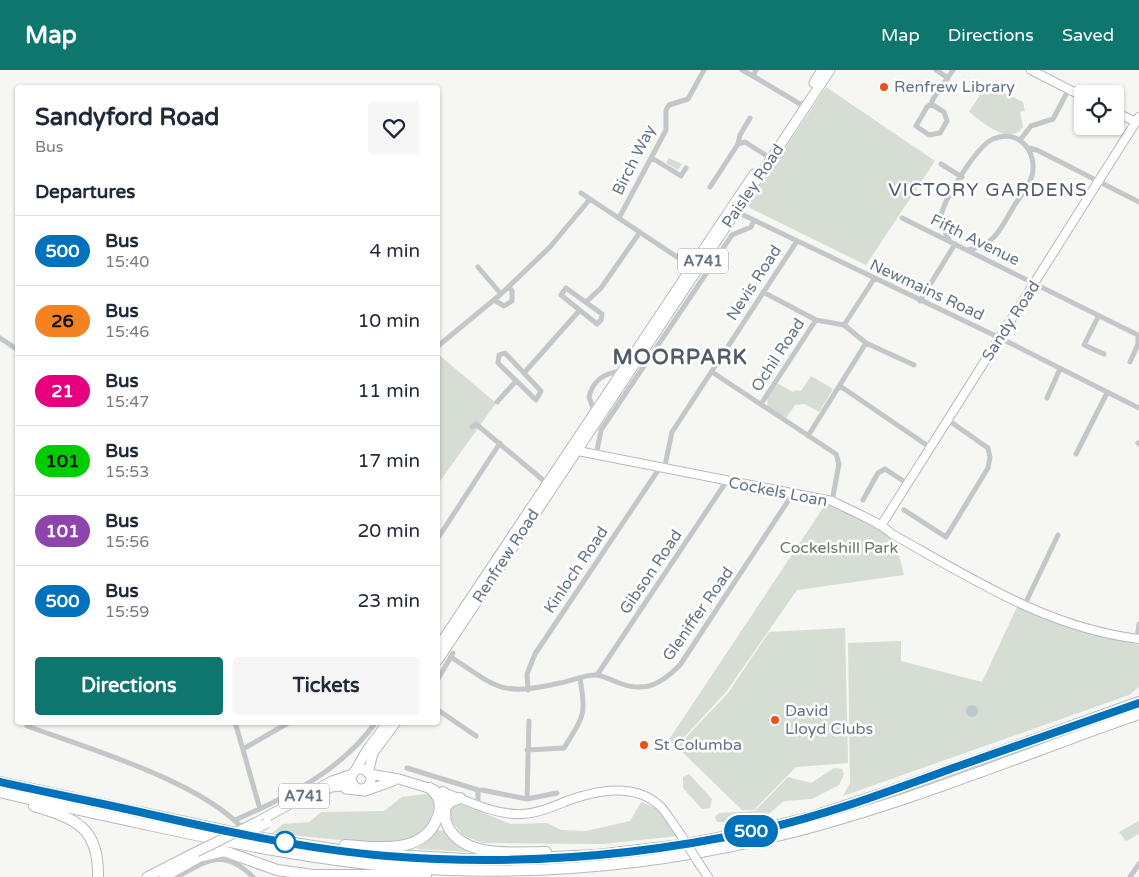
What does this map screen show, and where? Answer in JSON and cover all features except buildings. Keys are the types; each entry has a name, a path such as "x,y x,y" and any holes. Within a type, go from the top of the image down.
{"highway":[{"path":"0,782 272,840 368,854 454,860 531,859 622,852 707,840 811,817 893,790 1139,702"},
{"path":"199,854 224,851 277,870 313,875 473,874 669,856 778,836 872,809 1139,714"},
{"path":"272,840 360,846 408,846 426,835 437,818 438,798 430,788"},
{"path":"443,792 445,819 451,831 461,841 474,848 530,852 622,852"},
{"path":"0,794 295,855 433,869 495,871 547,868"},
{"path":"0,794 61,814 79,823 93,843 98,860 98,877"},
{"path":"445,807 452,801 460,798"}],"main road":[{"name":"Paisley Road","path":"572,450 804,103 822,70"},
{"name":"Paisley Road","path":"733,210 767,156 830,70"},
{"path":"1031,70 1074,92"},
{"path":"1124,116 1138,121"},
{"name":"Sandy Road","path":"882,524 1138,121"},
{"name":"Paisley Road","path":"572,450 594,411 694,269"},
{"name":"Cockels Loan","path":"572,450 792,495 832,501 870,522 882,524 892,534 1024,606 1075,626 1138,639"},
{"name":"Renfrew Road","path":"441,642 572,450"},
{"path":"386,725 367,750 354,772 351,780 354,786 361,788 368,785 373,753 394,725"},
{"path":"354,772 362,769 369,773"},
{"name":"A741","path":"164,877 199,854 257,822 288,800 354,772"},
{"name":"A741","path":"369,773 443,792"},
{"name":"A741","path":"368,785 393,781 409,782"},
{"name":"A741","path":"317,796 339,789 365,791 393,781"},
{"name":"A741","path":"147,877 218,847 267,823 331,787 354,786"},
{"path":"443,792 510,814 532,813 605,790 624,791 660,806 677,828 708,877"}],"street":[{"name":"Birch Way","path":"618,218 666,130 666,110 669,106 688,99 704,70"},
{"path":"742,70 804,103"},
{"path":"753,76 756,70"},
{"path":"936,70 948,78"},
{"path":"932,104 944,112 947,121 940,133 929,135 916,126 926,107 932,104 933,99 953,70"},
{"path":"1020,140 1031,126 1052,119 1069,89"},
{"path":"710,187 738,144 740,135 750,118"},
{"path":"920,301 952,243 943,227 942,212 962,177 986,143 1005,136 1020,140 1028,148 1033,162 1031,179 992,240 977,248 967,250"},
{"path":"738,144 745,142 767,156"},
{"path":"1028,148 1037,150 1139,202"},
{"path":"652,158 682,176 686,168"},
{"path":"941,164 962,177"},
{"path":"582,193 694,269"},
{"path":"440,344 509,287 550,247 590,199"},
{"name":"Newmains Road","path":"733,210 1000,338 1139,408"},
{"name":"Fifth Avenue","path":"902,218 1138,336 1138,344 1130,362"},
{"name":"Paisley Road","path":"596,456 601,430 732,235 751,228 754,220"},
{"path":"497,402 586,302 601,288 640,232"},
{"name":"Nevis Road","path":"661,469 672,432 796,241"},
{"path":"478,267 501,294"},
{"path":"844,325 874,279"},
{"path":"494,300 504,306 512,301 512,291 509,287"},
{"path":"566,288 586,302 602,314 602,320 597,324 560,296 566,288"},
{"path":"763,292 816,320 844,325 866,343 914,365"},
{"path":"1098,317 1084,345 1104,354"},
{"name":"Ochil Road","path":"761,404 816,320"},
{"path":"0,338 15,348"},
{"path":"808,436 866,343"},
{"path":"505,353 524,373 541,391 540,396 536,400 498,362 499,355 505,353"},
{"path":"1047,398 1060,369"},
{"path":"594,411 589,397 597,381 608,372 621,372"},
{"path":"712,372 836,454 839,464 832,501"},
{"path":"840,386 930,448"},
{"path":"1076,454 1107,393"},
{"path":"904,510 946,537 988,468 990,457 988,448 948,420"},
{"path":"472,427 476,424 548,485"},
{"path":"440,535 500,443"},
{"name":"Kinloch Road","path":"528,690 527,674 535,654 661,469"},
{"path":"863,500 878,473 885,469 908,484"},
{"name":"Gibson Road","path":"597,675 726,482"},
{"name":"Gleniffer Road","path":"597,675 630,687 650,686 664,681 680,665 792,495"},
{"path":"1024,606 1058,535"},
{"path":"1138,639 1139,624"},
{"path":"440,676 452,655 497,687 528,690 597,675"},
{"path":"528,750 564,748 584,714 585,705 580,679"},
{"path":"440,711 476,736"},
{"path":"527,799 529,721"},
{"path":"236,725 260,809"},
{"path":"243,749 285,725"},
{"path":"235,820 288,800 337,764 373,725"},
{"path":"27,726 169,780 227,812 243,829"},
{"path":"407,768 478,790 478,804"},
{"path":"482,790 527,799 558,793"},
{"path":"176,877 207,860 224,858 243,866 253,877"},
{"path":"1130,877 1139,864"}],"green space":[{"path":"987,84 1023,102 1025,111 1020,112 1023,127 1017,132 1010,134 995,130 969,112"},
{"path":"826,87 935,161 866,265 750,208 748,204"},
{"path":"669,158 682,164 678,170 666,163"},
{"path":"440,356 496,403 440,481"},
{"path":"811,376 833,389 819,412 805,404 795,405 786,418 768,407 767,398 777,383 793,392 795,390 801,391"},
{"name":"Cockelshill Park","path":"827,502 893,538 889,548 899,555 904,575 797,590 726,692 676,746 668,741"},
{"path":"1017,607 1050,621 1139,645 1139,687 1129,695 843,796 850,783 848,643 901,641 901,661 982,682"},
{"name":"David Lloyd Clubs","path":"845,628 848,763 796,767 754,810 742,810 677,747 728,693 769,632"},
{"path":"834,768 842,769 844,774 839,785 812,799 784,801 766,816 738,822 717,822 715,817 719,813 755,811 788,777 811,783"},
{"path":"689,774 712,799 710,808 702,809 683,788 683,777"},
{"path":"432,793 436,798 432,815 427,825 415,837 405,840 369,842 272,833 283,824 309,822 321,812 384,811 402,797"},
{"path":"641,802 655,808 678,836 602,844 482,843 463,835 452,822 449,808 457,803 511,824 547,823 561,830 586,831 630,821"},
{"path":"1139,821 1139,834 1126,841 1119,832"},
{"path":"436,829 446,832 469,852 416,849 428,841"}],"shaded area":[{"path":"970,705 974,705 978,711 974,717 970,717 966,713 966,709"}],"bus line":[{"name":"500","path":"0,782 255,837 387,856 483,860 597,855 681,845 755,831 811,817 1139,703"}],"place":[{"name":"Renfrew Library","path":"884,87"},
{"name":"David Lloyd Clubs","path":"775,720"},
{"name":"St Columba","path":"644,745"}],"district":[{"name":"VICTORY GARDENS","path":"988,190"},
{"name":"MOORPARK","path":"680,357"}]}
